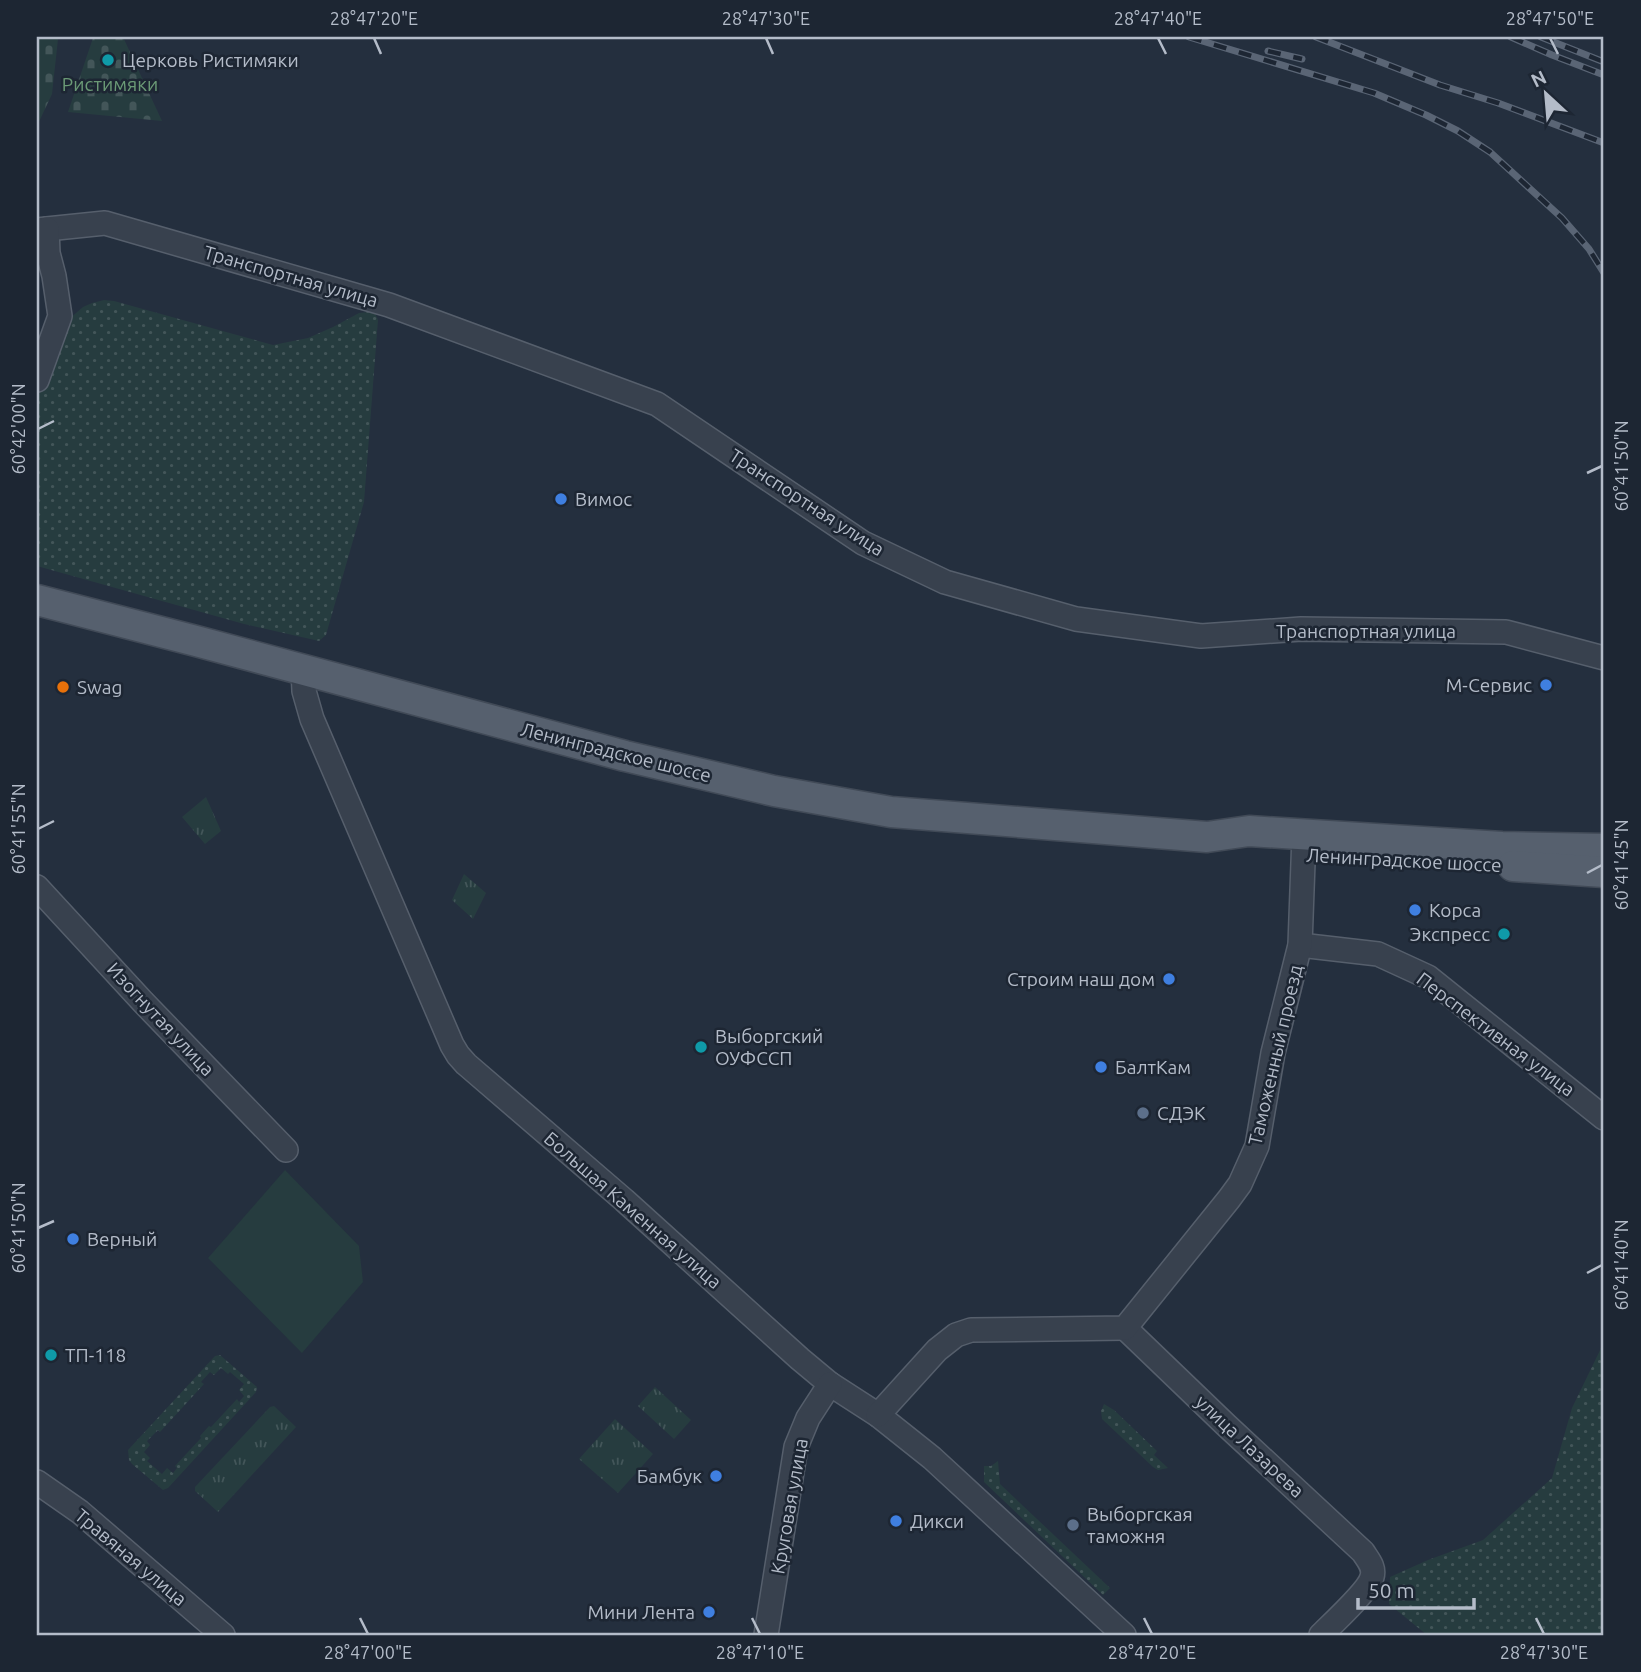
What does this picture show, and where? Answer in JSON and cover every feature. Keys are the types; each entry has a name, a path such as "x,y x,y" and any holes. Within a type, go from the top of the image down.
{"main road":[{"name":"Ленинградское шоссе","path":"37,600 625,756 774,792 891,812 1207,837 1246,850 1303,844 1604,849"},
{"name":"Ленинградское шоссе","path":"1303,844 1604,872"}],"street":[{"name":"Транспортная улица","path":"42,229 105,223 194,248 389,305 657,404 863,543 945,582 1076,619 1201,636 1301,629 1506,632 1604,658"},
{"path":"37,380 60,316 42,229"},
{"name":"Большая Каменная улица","path":"303,670 304,691 312,719 458,1055 800,1359 932,1458 1124,1635"},
{"name":"Таможенный проезд","path":"1125,1328 1240,1184 1257,1146 1273,1053 1300,945 1303,844"},
{"name":"Изогнутая улица","path":"37,887 286,1150"},
{"name":"Перспективная улица","path":"1300,945 1378,954 1429,977 1604,1118"},
{"path":"878,1415 937,1350 956,1335 971,1330 1125,1328"},
{"name":"улица Лазарева","path":"1125,1328 1363,1552 1372,1566 1372,1578 1365,1589 1321,1635"},
{"name":"Круговая улица","path":"766,1635 796,1447 808,1418 830,1384"},
{"name":"Травяная улица","path":"37,1482 80,1512 223,1635"}],"green space":[{"path":"37,37 60,37 52,94 37,126"},
{"name":"Ристимяки","path":"123,37 162,121 68,112 93,38"},
{"path":"104,300 273,345 308,338 359,313 375,313 378,320 364,502 326,635 319,641 244,624 37,566 37,400 69,319 83,307"},
{"path":"206,797 221,831 205,844 182,817"},
{"path":"464,874 486,893 473,919 452,900"},
{"path":"285,1170 359,1246 363,1282 302,1353 208,1258"},
{"path":"1604,1342 1604,1635 1427,1635 1389,1604 1390,1577 1483,1540 1552,1478 1572,1408"},
{"path":"220,1355 257,1387 256,1392 168,1488 163,1490 132,1464 128,1450 215,1356","holes":["221,1368 228,1374 230,1372 244,1384 239,1390 244,1396 239,1402 237,1399 211,1427 209,1426 175,1466 177,1468 173,1473 167,1468 162,1474 147,1461 150,1458 144,1452 150,1445 147,1441 158,1430 160,1432 204,1384 201,1382 210,1372 214,1375"]},
{"path":"655,1387 691,1420 674,1439 638,1406"},
{"path":"1104,1404 1114,1410 1157,1451 1154,1455 1168,1468 1158,1470 1153,1467 1102,1419"},
{"path":"274,1406 296,1427 218,1512 195,1491 195,1487 270,1407"},
{"path":"615,1419 653,1454 618,1493 579,1459"},
{"path":"998,1461 1000,1484 1110,1588 1103,1595 984,1482 984,1466 991,1466"}],"railway":[{"path":"1189,37 1374,93 1458,131 1490,152 1562,218 1589,249 1604,273"},
{"path":"1316,37 1440,85 1498,103 1604,143"},
{"path":"1511,37 1604,75"},
{"path":"1541,37 1604,62"},
{"path":"1268,51 1302,59"}],"place":[{"name":"Церковь Ристимяки","path":"108,60"},
{"name":"Вимос","path":"561,499"},
{"name":"М-Сервис","path":"1546,685"},
{"name":"Swag","path":"63,687"},
{"name":"Корса","path":"1415,910"},
{"name":"Экспресс","path":"1504,934"},
{"name":"Строим наш дом","path":"1169,979"},
{"name":"Выборгский ОУФССП","path":"701,1047"},
{"name":"БалтКам","path":"1101,1067"},
{"name":"СДЭК","path":"1143,1113"},
{"name":"Верный","path":"73,1239"},
{"name":"ТП-118","path":"51,1355"},
{"name":"Бамбук","path":"716,1476"},
{"name":"Дикси","path":"896,1521"},
{"name":"Выборгская таможня","path":"1073,1525"},
{"name":"Мини Лента","path":"709,1612"}]}
